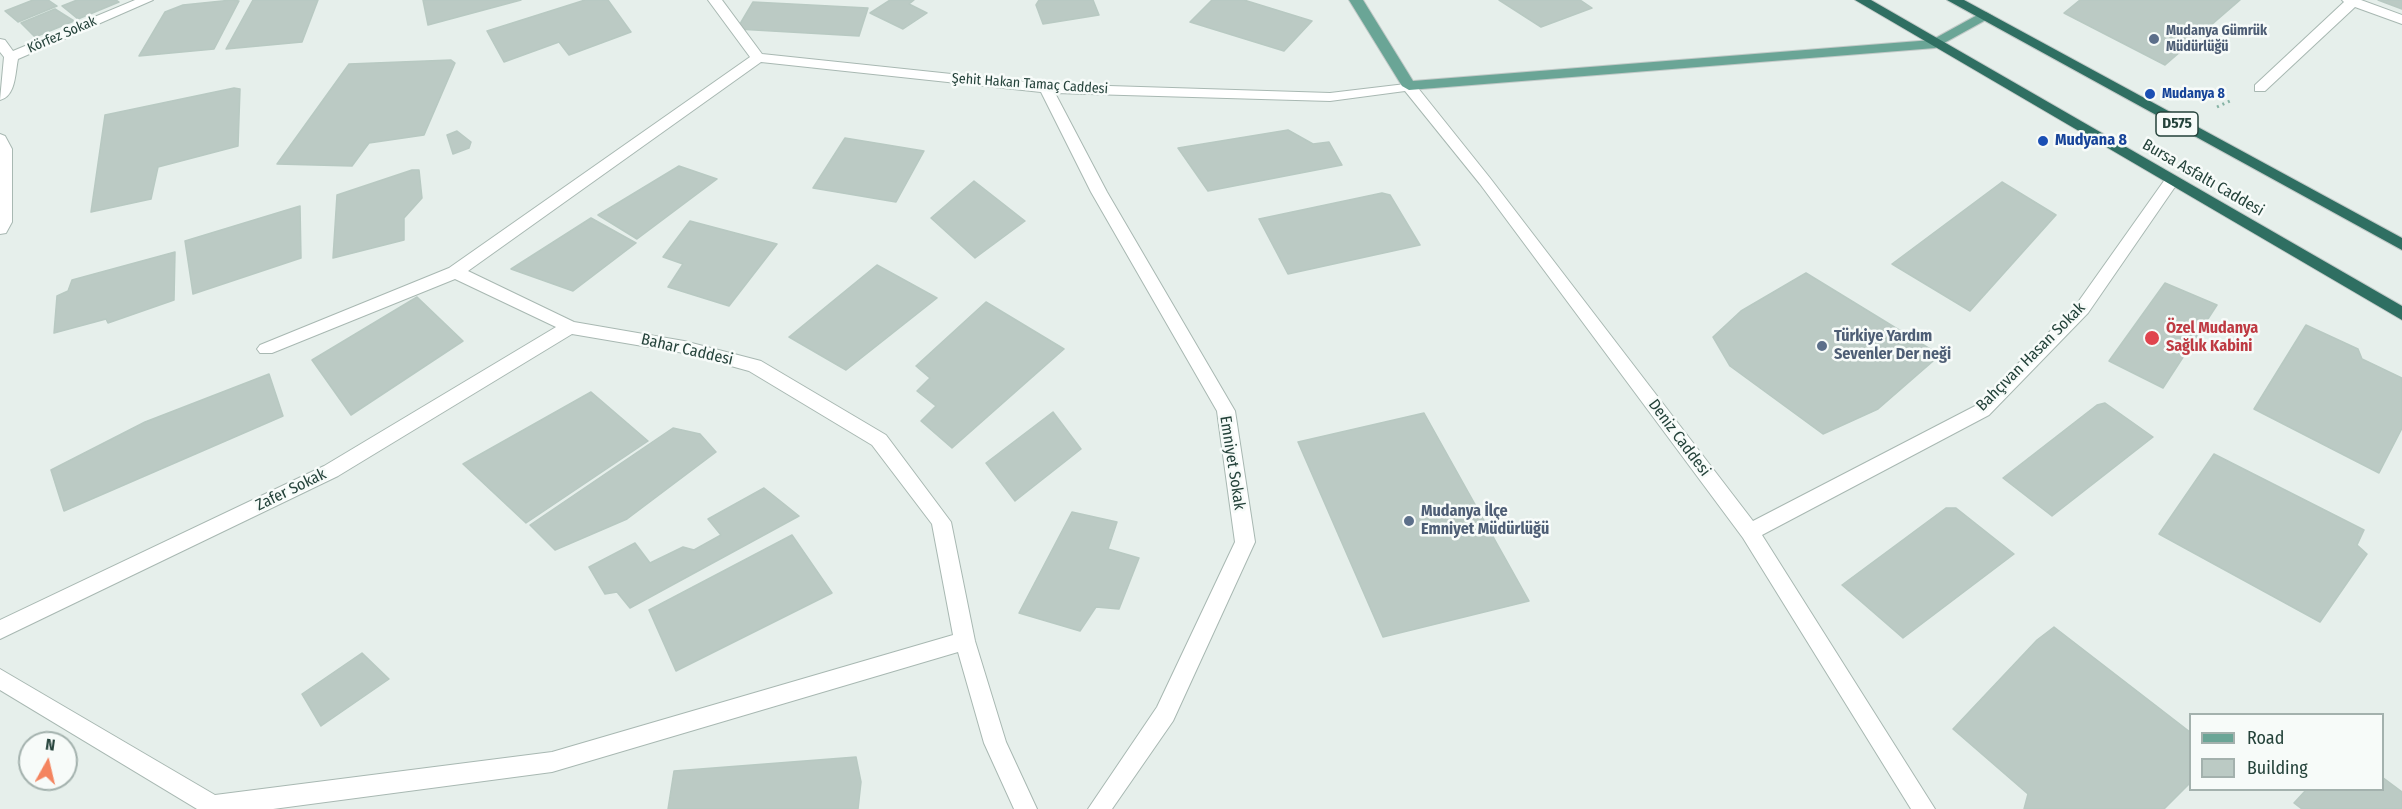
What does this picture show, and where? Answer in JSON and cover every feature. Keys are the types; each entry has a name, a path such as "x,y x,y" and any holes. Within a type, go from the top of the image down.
{"highway":[{"name":"Bursa Asfaltı Caddesi","path":"1862,0 2402,314"},
{"name":"Bursa Asfaltı Caddesi","path":"1954,0 2402,245"}],"main road":[{"name":"Deniz Caddesi","path":"1356,0 1409,86"},
{"path":"1409,86 1935,44 1986,16"}],"street":[{"name":"Körfez Sokak","path":"11,57 146,0"},
{"path":"266,349 455,272 758,58 715,0"},
{"path":"2260,88 2351,1 2402,20"},
{"name":"Körfez Sokak","path":"0,43 11,57 6,88 0,96"},
{"name":"Şehit Hakan Tamaç Caddesi","path":"758,58 1046,88 1330,97 1409,86"},
{"name":"Deniz Caddesi","path":"1409,86 1485,181 1750,532 1924,809"},
{"name":"Emniyet Sokak","path":"1046,88 1099,192 1226,411 1245,542 1165,714 1099,809"},
{"path":"0,139 5,149 4,222 0,229"},
{"name":"Bahçıvan Hasan Sokak","path":"1750,532 1983,410 2082,309 2171,181"},
{"name":"Bahar Caddesi","path":"455,272 570,327 684,347 755,366 879,440 941,522 964,641 995,743 1026,809"},
{"name":"Zafer Sokak","path":"0,630 331,471 570,327"},
{"path":"0,679 212,808 552,762 964,641"}],"building":[{"path":"33,0 48,0 57,6 18,22 5,11"},
{"path":"77,0 116,0 119,2 78,19 62,6"},
{"path":"253,0 318,0 302,42 226,49"},
{"path":"423,0 521,0 428,25"},
{"path":"585,0 608,0 631,32 569,55 559,42 504,62 487,31"},
{"path":"890,0 914,0 909,4 927,13 903,29 870,13"},
{"path":"1039,0 1093,0 1099,15 1043,24 1036,5"},
{"path":"1212,0 1244,0 1312,21 1284,51 1190,22"},
{"path":"1499,0 1580,0 1592,8 1541,27"},
{"name":"Mudanya Gümrük Müdürlüğü","path":"2080,0 2240,0 2165,65 2064,13"},
{"path":"2378,0 2402,0 2402,9"},
{"path":"239,1 214,49 139,56 165,12 183,5"},
{"path":"753,2 868,8 859,36 737,29"},
{"path":"55,9 74,21 35,37 21,23"},
{"path":"451,60 455,63 424,135 369,143 352,166 277,164 349,64"},
{"path":"234,88 240,89 238,146 158,167 151,199 91,212 105,115"},
{"path":"1288,130 1313,144 1329,142 1342,165 1208,191 1178,148"},
{"path":"457,131 471,142 469,148 453,154 447,135"},
{"path":"845,138 924,151 896,202 813,188"},
{"path":"679,166 717,179 637,239 598,215"},
{"path":"412,170 419,170 422,198 404,218 404,240 333,258 337,195"},
{"path":"974,181 1025,221 975,258 931,218"},
{"path":"2002,182 2056,215 1970,311 1892,264"},
{"path":"1382,193 1390,195 1420,245 1288,274 1259,219"},
{"path":"300,206 301,258 193,294 185,241"},
{"path":"591,218 636,243 573,291 511,269"},
{"path":"690,221 777,244 729,306 668,287 683,264 663,257"},
{"path":"175,252 174,300 108,323 106,319 54,333 57,296 68,291 72,280"},
{"path":"877,265 937,298 846,370 789,337"},
{"name":"Türkiye Yardım Sevenler Der neği","path":"1806,273 1940,355 1878,409 1823,434 1730,366 1713,337 1741,311"},
{"path":"2165,283 2217,305 2163,388 2109,361"},
{"path":"417,297 463,341 351,415 312,360"},
{"path":"986,302 1064,349 952,448 921,421 936,406 917,391 930,378 916,366"},
{"path":"2306,325 2358,349 2362,359 2402,378 2402,428 2379,473 2254,409"},
{"path":"269,374 283,416 64,511 51,470 145,422"},
{"path":"591,392 648,441 526,523 463,464"},
{"path":"2105,403 2153,437 2052,516 2003,478 2097,405"},
{"path":"1053,412 1081,449 1015,501 986,463"},
{"name":"Mudanya İlçe Emniyet Müdürlüğü","path":"1424,413 1529,601 1383,637 1298,442"},
{"path":"673,428 700,434 716,452 627,519 555,550 530,525"},
{"path":"2214,454 2364,530 2357,545 2367,554 2320,622 2159,534"},
{"path":"764,488 799,516 630,608 617,592 605,594 589,567 635,543 650,563 683,547 694,550 721,535 708,519"},
{"path":"1946,508 1956,508 2014,554 1903,638 1842,585"},
{"path":"1072,512 1117,522 1108,549 1139,558 1119,609 1096,607 1080,631 1019,613"},
{"path":"792,535 832,593 676,671 649,610"},
{"path":"2054,627 2189,731 2189,784 2164,809 2024,809 2028,794 1953,729 2037,640"},
{"path":"362,653 389,679 321,726 302,694"},
{"path":"856,757 861,782 858,809 668,809 674,771"},
{"path":"2384,778 2402,792 2402,809 2302,809 2294,803 2305,791 2384,791"}],"place":[{"name":"Mudanya Gümrük Müdürlüğü","path":"2154,39"},
{"name":"Mudanya 8","path":"2150,94"},
{"name":"Mudyana 8","path":"2043,141"},
{"name":"Özel Mudanya Sağlık Kabini","path":"2152,338"},
{"name":"Türkiye Yardım Sevenler Der neği","path":"1822,346"},
{"name":"Mudanya İlçe Emniyet Müdürlüğü","path":"1409,521"}]}
